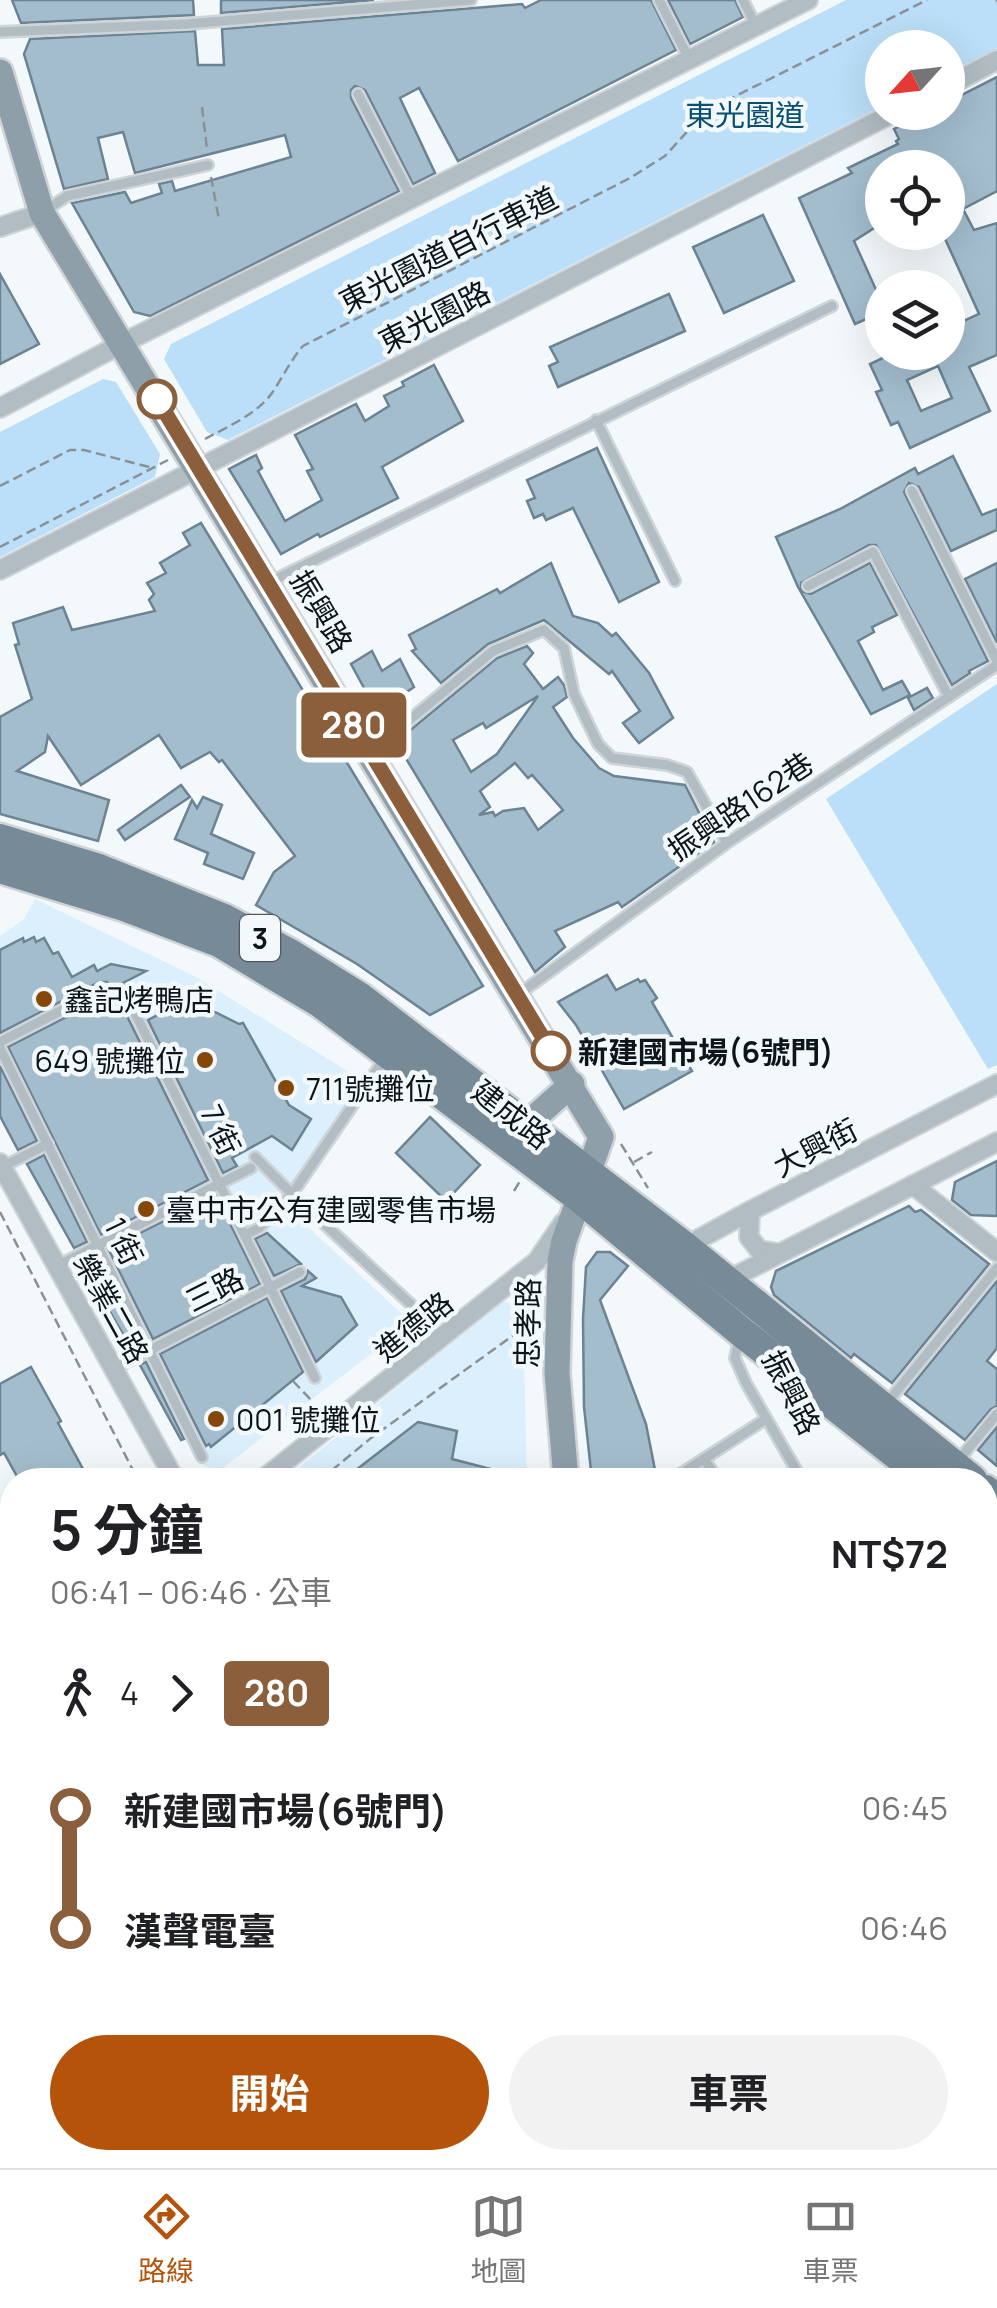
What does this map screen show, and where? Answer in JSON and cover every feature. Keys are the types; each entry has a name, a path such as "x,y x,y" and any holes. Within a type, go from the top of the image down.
{"main road":[{"name":"振興路","path":"0,72 42,214 601,1137 585,1185"},
{"name":"建成路","path":"0,838 178,899 290,954 382,1013 525,1126 585,1185 634,1203 675,1258 740,1332 938,1468"},
{"name":"建成路","path":"0,868 124,906 219,942 321,1003 585,1185 675,1258 726,1282 882,1409 942,1468"},
{"path":"525,1126 572,1084"},
{"name":"忠孝路","path":"565,1468 559,1409 558,1305 564,1241 585,1185"}],"street":[{"path":"0,408 808,0"},
{"path":"965,77 997,60"},
{"name":"東光園路","path":"0,570 192,458 865,127"},
{"path":"0,226 42,214"},
{"name":"大興街","path":"675,1258 750,1211 997,1084"},
{"path":"726,1282 997,1142"},
{"name":"樂業二路","path":"1,1165 168,1468"},
{"name":"進德路","path":"277,1468 538,1262 585,1185"},
{"path":"913,1185 997,1252"},
{"path":"750,1211 749,1237 758,1250 777,1254"}],"lane":[{"path":"0,32 187,24 472,0"},
{"path":"659,0 690,59"},
{"path":"743,0 756,26"},
{"path":"358,94 412,198"},
{"path":"42,214 67,196 208,164"},
{"path":"268,584 832,306"},
{"path":"596,420 675,581"},
{"path":"912,491 997,663"},
{"path":"808,586 873,552 949,697"},
{"path":"370,753 492,651 544,630 564,648 574,694 598,744 612,758 667,765 687,772 727,842"},
{"name":"振興路162巷","path":"517,996 727,842 997,663"},
{"path":"0,1045 103,990"},
{"name":"7 街","path":"134,1012 315,1378"},
{"name":"1 街","path":"0,1045 202,1457"},
{"path":"244,1235 259,1228 292,1194 390,1052"},
{"path":"1,1165 48,1144"},
{"path":"57,1266 220,1184 253,1163 419,1312 441,1338"},
{"path":"882,1409 997,1268"},
{"name":"三路","path":"114,1369 300,1272"},
{"name":"振興路","path":"740,1332 735,1358 795,1468"},
{"path":"956,1468 997,1414"},
{"path":"689,1468 766,1419"},
{"path":"704,1458 710,1468"}],"path":[{"name":"東光園道自行車道","path":"0,546 154,468 192,458 270,396 286,366 303,346 630,178 665,156 706,111 926,0"},
{"path":"0,486 70,450 154,468"},
{"path":"632,1163 652,1152"},
{"path":"0,1212 132,1468"},
{"path":"335,1468 522,1329"},
{"path":"293,1380 311,1400"}],"shaded area":[{"name":"臺中市公有建國零售市場","path":"35,899 196,977 362,1080 283,1204 402,1314 394,1336 223,1468 200,1464 0,1118 0,936 24,919"},
{"path":"504,1301 517,1306 523,1321 527,1468 298,1468"}],"green space":[{"name":"東光園道","path":"846,0 997,0 997,48 965,64 965,30 865,30 865,115 228,440 207,432 164,359 171,344"},
{"path":"103,379 116,382 160,454 155,477 0,557 0,432"},
{"path":"997,684 997,1065 988,1069 826,799"}],"building":[{"path":"12,0 193,0 194,15 21,23"},
{"path":"221,0 374,0 221,13"},
{"path":"541,0 651,0 676,50 458,161 419,88 400,98 435,173 413,184 365,90 355,86 351,98 399,191 150,316 134,312 72,203 125,192 131,203 162,193 159,184 172,181 175,191 291,157 285,135 135,173 123,132 98,138 108,179 64,189 24,54 30,39 195,31 198,65 224,65 222,29 522,4 525,8"},
{"path":"668,0 735,0 743,17 690,44"},
{"path":"997,77 997,191 965,208 965,150 886,150 898,144 894,130 965,130 965,93"},
{"path":"865,160 865,234 854,241 867,270 865,320 855,324 799,198 852,173 848,168"},
{"path":"965,213 974,230 997,223 997,355 969,367 990,411 910,448 898,422 891,425 876,392 882,390 873,370 929,370 907,380 921,411 952,398 940,370 965,370 965,320 979,314 965,283 965,270 959,270 950,250 965,250"},
{"path":"763,215 794,281 724,313 693,247"},
{"path":"0,274 39,344 0,364"},
{"path":"669,294 685,331 558,387 549,366 558,362 550,347"},
{"path":"434,365 463,421 382,467 398,498 281,554 229,469 256,455 262,468 258,471 285,521 322,500 307,471 313,469 295,435 356,404 365,421 389,406 384,396"},
{"path":"597,448 659,582 619,602 573,508 546,520 543,514 534,518 527,501 535,498 527,480"},
{"path":"953,456 982,515 997,509 997,530 951,551 919,487 909,483 904,492 988,661 952,685 876,545 869,545 801,583 801,591 811,594 870,563 897,615 872,627 874,632 858,641 883,690 902,681 910,695 871,714 798,587 776,537 840,509 915,468 918,474"},
{"path":"201,523 483,986 430,1015 357,964 256,905 274,872 295,856 222,760 219,762 210,752 181,768 159,735 81,785 48,736 45,752 17,771 109,800 98,841 0,814 0,717 32,699 15,645 19,644 13,623 63,607 72,630 155,611 149,600 154,594 147,583 166,573 160,563 190,545 183,533"},
{"path":"551,563 573,616 598,623 612,636 616,633 649,673 673,718 639,743 623,723 640,711 612,671 609,674 544,620 488,644 441,683 412,651 416,649 409,635 497,589 500,593"},
{"path":"997,563 997,643 965,579"},
{"path":"527,646 533,653 524,664 543,689 558,677 564,685 567,697 553,707 599,768 614,776 685,785 714,842 622,907 618,902 555,931 565,947 535,972 396,742 497,658","holes":["538,696 497,754 471,772 453,740 483,723 486,728","515,763 528,778 532,775 563,810 538,830 524,808 495,816 493,812 479,815 490,807 480,791"]},
{"path":"372,651 382,671 400,659 414,687 377,712 351,664"},
{"path":"927,688 933,698 914,710 908,698"},
{"path":"181,785 190,797 125,840 118,830"},
{"path":"203,797 222,805 211,834 254,853 243,879 204,864 208,853 175,839 192,800 197,808"},
{"path":"34,937 36,942 44,938 53,954 58,952 72,977 94,965 97,971 111,964 146,971 123,983 133,1003 126,1014 208,1180 101,1235 8,1047 107,996 111,986 99,982 0,1033 0,950"},
{"path":"607,975 616,990 638,979 645,980 657,998 652,1002 692,1071 624,1109 576,1025 558,1002"},
{"path":"189,999 243,1023 289,1105 311,1119 292,1150 272,1136 232,1158 237,1166 223,1173 148,1020"},
{"path":"0,1066 37,1141 18,1150 0,1116"},
{"path":"430,1117 480,1165 446,1201 396,1153"},
{"path":"44,1155 87,1242 74,1248 27,1164"},
{"path":"997,1161 997,1216 971,1215 952,1200 955,1182"},
{"path":"216,1195 260,1284 153,1339 108,1249"},
{"path":"909,1206 915,1212 921,1210 989,1264 892,1383 854,1354 851,1358 774,1295 771,1287 776,1271"},
{"path":"267,1233 301,1264 274,1276 255,1239"},
{"path":"597,1252 610,1252 628,1266 600,1300 646,1424 655,1468 591,1468 584,1407 586,1267"},
{"path":"94,1256 139,1347 132,1350 82,1263"},
{"path":"308,1271 316,1278 302,1286 341,1297 357,1325 316,1362 281,1291 305,1279"},
{"path":"997,1281 997,1348 987,1361 997,1369 997,1406 965,1440 905,1394"},
{"path":"267,1298 303,1372 211,1447 206,1446 160,1354"},
{"path":"146,1362 184,1439 181,1440 140,1365"},
{"path":"31,1367 82,1468 12,1468 4,1453 0,1455 0,1384"},
{"path":"418,1422 457,1431 452,1459 487,1468 359,1468"},
{"path":"997,1427 997,1466 978,1450"}],"bus line":[{"name":"280","path":"157,399 551,1051"}],"place":[{"name":"鑫記烤鴨店","path":"44,999"},
{"name":"新建國市場(6號門)","path":"551,1051"},
{"name":"649 號攤位","path":"205,1060"},
{"name":"711號攤位","path":"286,1088"},
{"name":"臺中市公有建國零售市場","path":"146,1209"},
{"name":"001 號攤位","path":"216,1419"}]}
